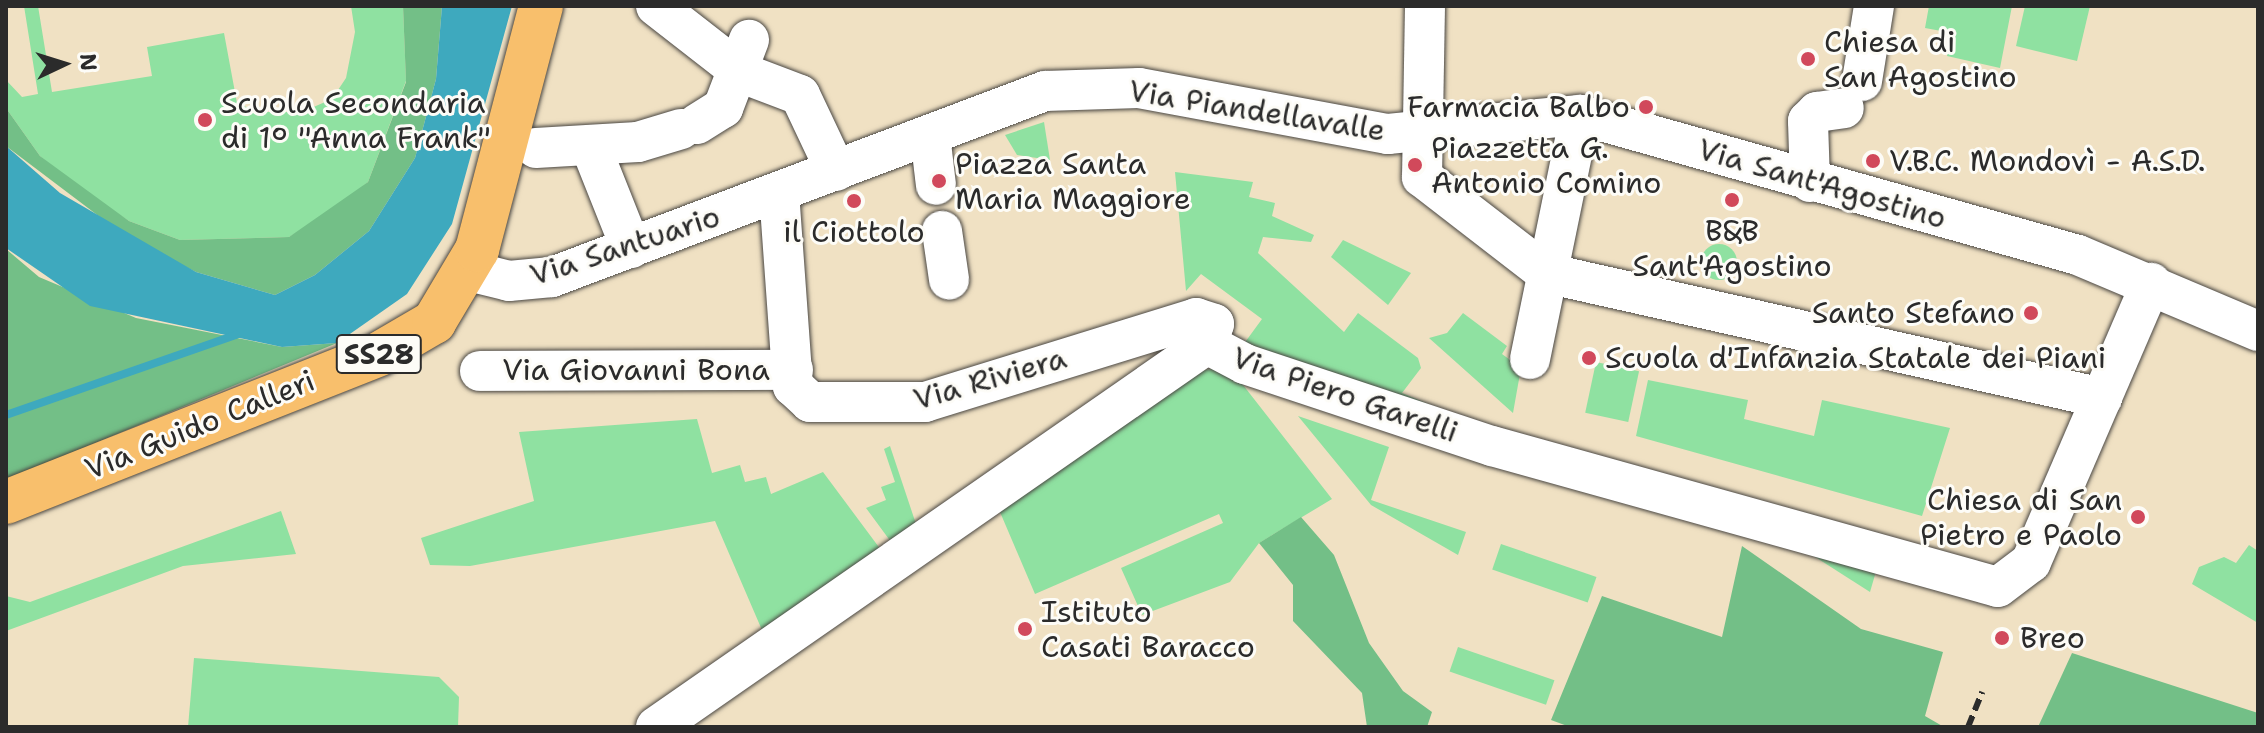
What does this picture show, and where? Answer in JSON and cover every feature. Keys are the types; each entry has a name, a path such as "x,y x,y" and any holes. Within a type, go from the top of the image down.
{"main road":[{"name":"Via Guido Calleri","path":"6,502 402,343 447,309 469,271 541,6"}],"street":[{"path":"656,6 748,34 805,99 836,171"},
{"path":"1425,6 1421,173 1438,194 1546,273 2102,398 2151,283"},
{"path":"1810,182 1808,121 1817,112 1853,94 1874,6"},
{"path":"536,148 590,145 689,126 719,114 748,34"},
{"name":"Via Piandellavalle","path":"930,135 1045,91 1139,88 1385,134 1421,132"},
{"path":"1530,359 1580,115"},
{"name":"Via Sant'Agostino","path":"1421,132 1580,115 2078,255 2151,283 2258,331"},
{"path":"779,192 930,135 936,185"},
{"path":"590,145 631,248"},
{"name":"Via Santuario","path":"469,271 536,280 779,192"},
{"name":"Via Riviera","path":"779,192 795,391 810,402 909,404 1196,318 1214,324 1207,344"},
{"name":"Via Piero Garelli","path":"656,727 1207,344 1245,364 1492,446 1990,588 2011,582 2031,562 2102,398"},
{"name":"Via Giovanni Bona","path":"480,371 793,370"}],"green space":[{"name":"Scuola Secondaria di 1° \"Anna Frank\"","path":"24,6 38,6 52,92 152,76 147,47 224,33 237,103 258,112 302,112 332,99 346,78 355,32 351,6 403,6 406,81 368,182 332,212 289,237 180,240 129,221 74,185 40,156 6,108 6,80 22,97 38,94"},
{"path":"403,6 442,6 436,79 415,158 369,231 315,275 275,295 196,272 129,239 6,146 6,108 40,156 129,221 180,240 289,237 368,182 406,82"},
{"path":"1929,6 2012,6 2000,68 1947,56 1952,33 1925,28"},
{"path":"2025,6 2090,6 2077,61 2016,46"},
{"path":"1044,122 1050,160 1017,155 1005,135"},
{"path":"1175,172 1253,182 1249,197 1275,203 1272,216 1314,235 1311,242 1263,237 1258,253 1344,332 1358,313 1418,358 1421,368 1402,393 1474,423 1243,345 1262,319 1201,274 1186,291"},
{"path":"1343,240 1411,273 1388,305 1331,257"},
{"path":"1719,244 1732,249 1737,262 1732,275 1719,280 1706,275 1701,262 1706,249"},
{"path":"6,249 39,277 136,318 282,347 337,343 6,480"},
{"path":"1463,313 1507,346 1502,354 1521,368 1513,413 1429,338 1447,333"},
{"path":"1596,362 1639,371 1628,422 1585,413"},
{"path":"1229,367 1332,499 1259,543 1230,582 1142,615 1121,568 1223,523 1219,514 1035,594 997,505 1197,371"},
{"path":"1648,380 1748,400 1744,419 1814,436 1822,400 1950,428 1922,516 1636,436"},
{"path":"1298,416 1389,447 1371,500 1466,532 1458,555 1371,505"},
{"path":"697,419 712,473 740,465 745,482 766,477 771,494 823,472 884,554 765,637 715,521 470,566 430,565 421,538 534,501 519,432"},
{"path":"890,446 918,530 894,546 866,508 886,500 881,487 895,482 884,449"},
{"path":"281,511 296,554 183,566 6,631 6,596 30,602"},
{"path":"1301,517 1334,555 1369,643 1403,691 1432,712 1427,727 1367,727 1362,693 1293,621 1293,585 1259,543"},
{"path":"1501,544 1596,577 1588,602 1492,570"},
{"path":"2249,545 2258,551 2258,623 2192,584 2199,567 2224,557 2236,563"},
{"path":"1742,546 1861,629 1943,652 1925,716 1944,727 1570,727 1551,720 1602,596 1722,637"},
{"path":"1798,546 1877,568 1870,592"},
{"path":"1458,647 1554,680 1546,705 1450,672"},
{"path":"2072,653 2258,713 2258,727 2038,727"},
{"path":"194,658 439,677 459,697 458,727 188,727"}],"water":[{"path":"442,6 512,6 452,224 407,294 337,343 282,347 90,306 6,248 6,146 60,193 196,272 275,295 315,275 369,231 415,158 436,79"}],"waterway":[{"path":"6,415 236,335"}],"railway":[{"path":"1968,727 1982,692"}],"place":[{"name":"Chiesa di San Agostino","path":"1808,59"},
{"name":"Farmacia Balbo","path":"1646,107"},
{"name":"Scuola Secondaria di 1° \"Anna Frank\"","path":"205,120"},
{"name":"V.B.C. Mondovì - A.S.D.","path":"1873,161"},
{"name":"Piazzetta G. Antonio Comino","path":"1415,165"},
{"name":"Piazza Santa Maria Maggiore","path":"939,181"},
{"name":"B&B Sant'Agostino","path":"1732,200"},
{"name":"il Ciottolo","path":"854,201"},
{"name":"Santo Stefano","path":"2031,313"},
{"name":"Scuola d'Infanzia Statale dei Piani","path":"1589,358"},
{"name":"Chiesa di San Pietro e Paolo","path":"2138,517"},
{"name":"Istituto Casati Baracco","path":"1025,629"},
{"name":"Breo","path":"2002,638"}]}
